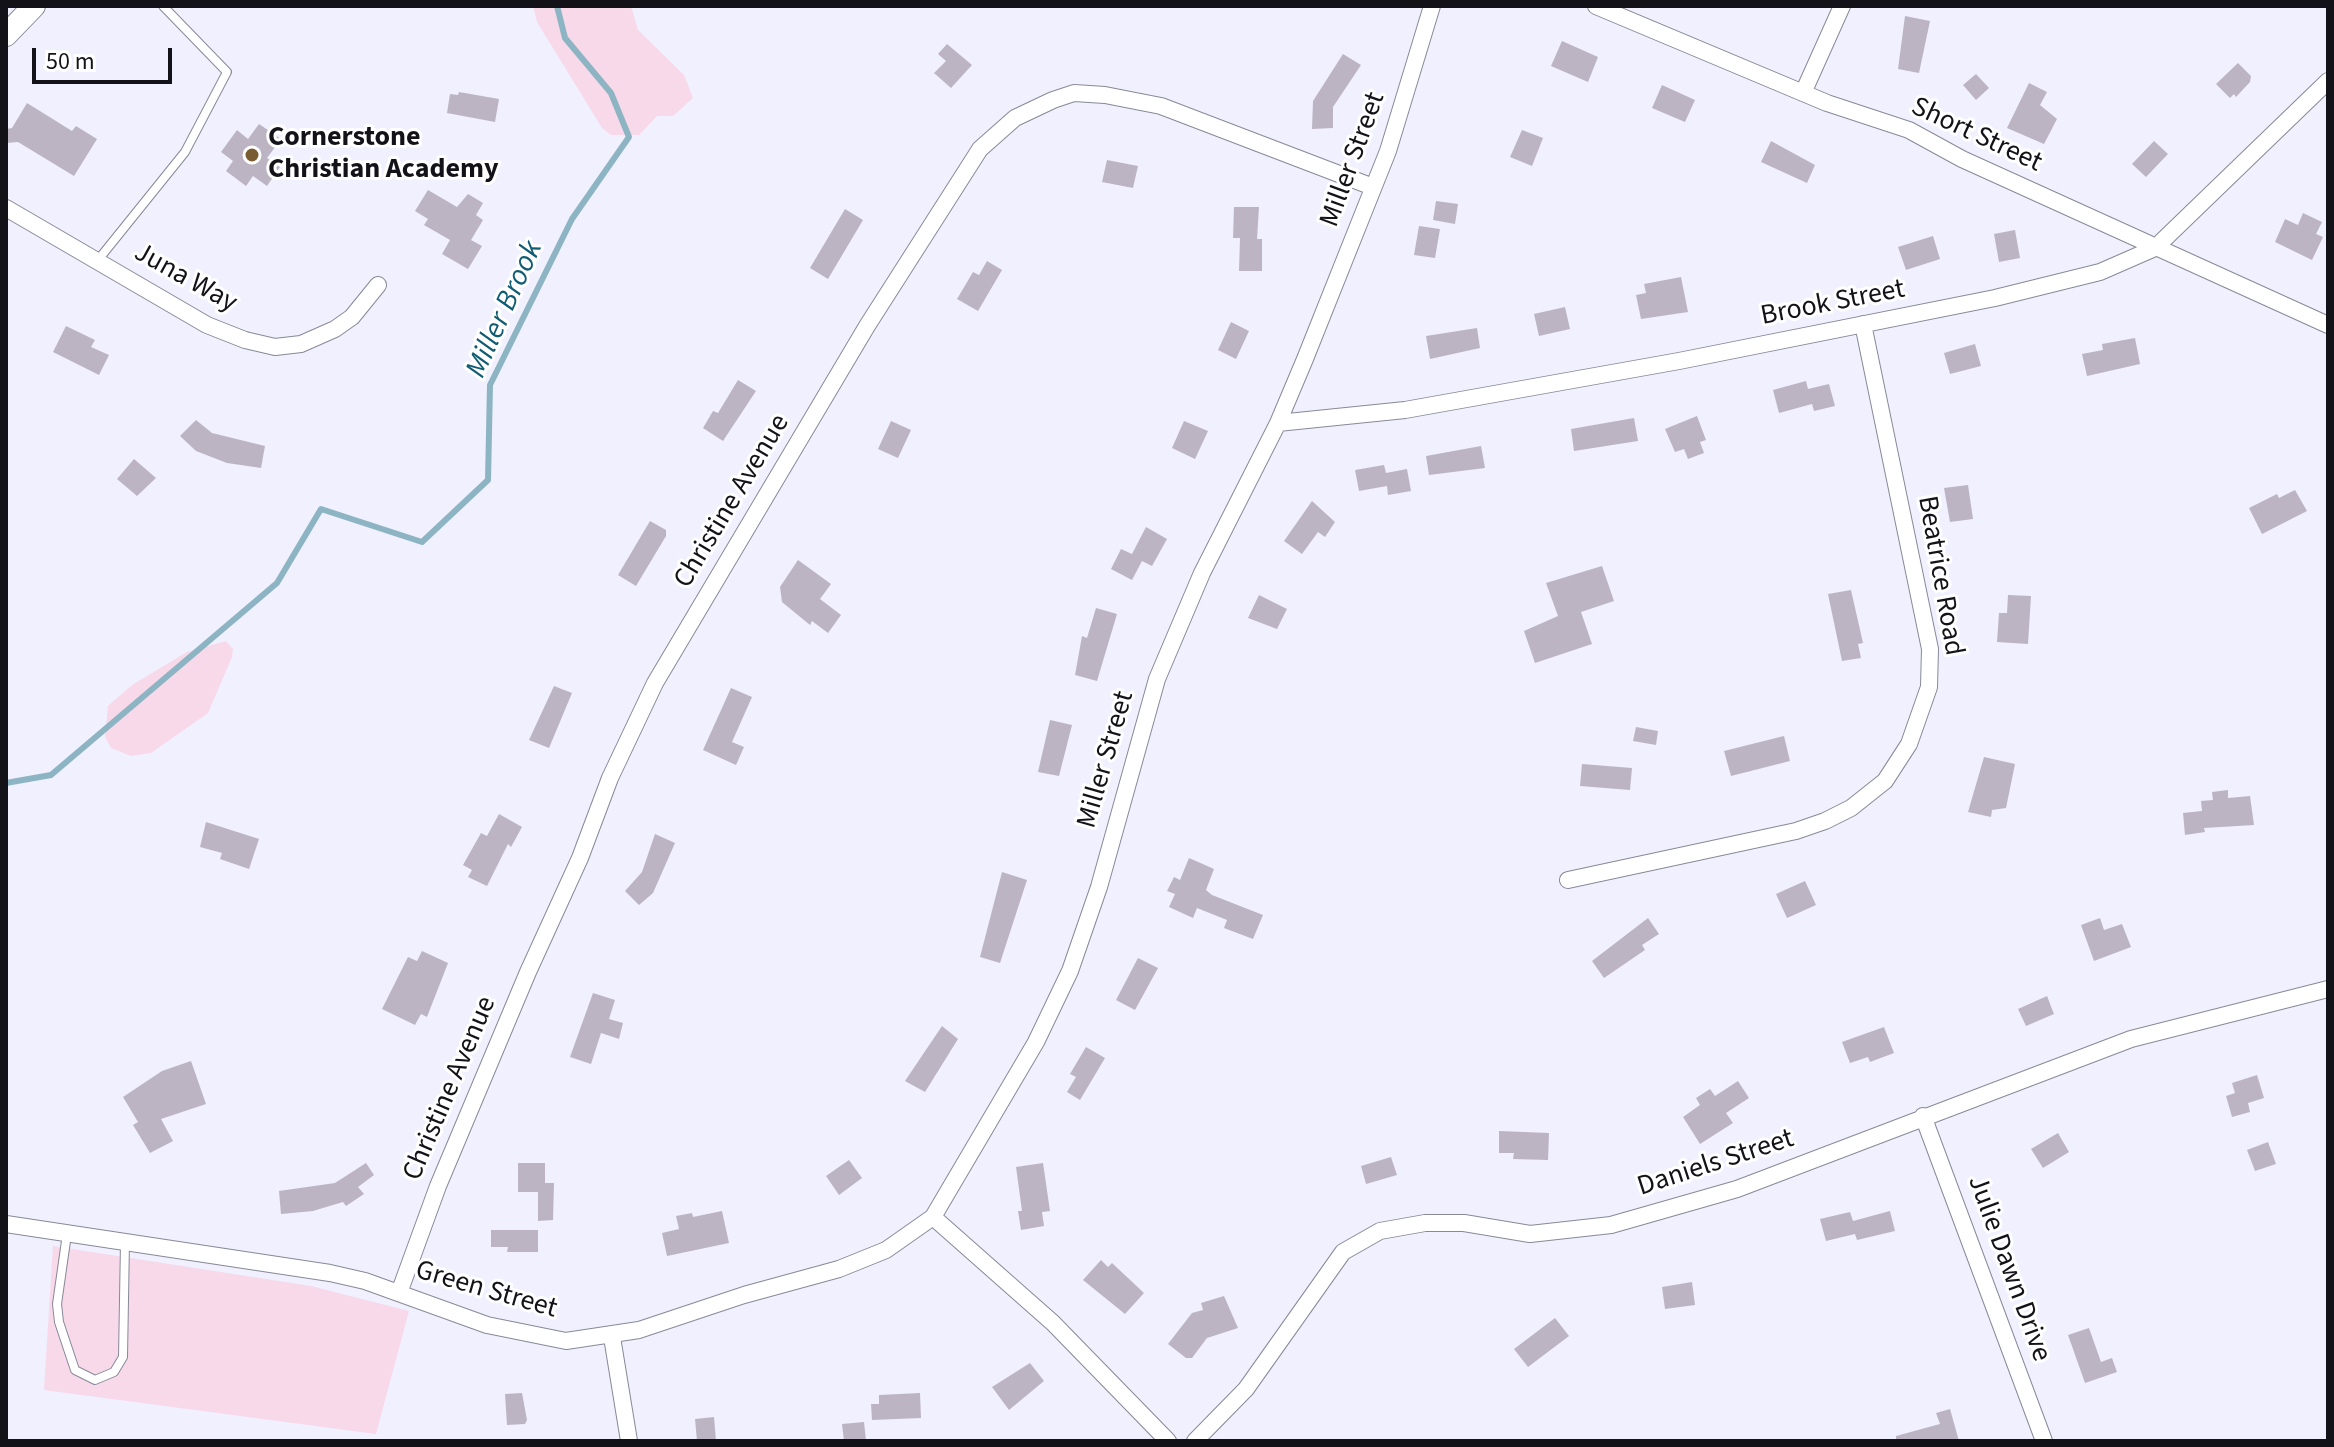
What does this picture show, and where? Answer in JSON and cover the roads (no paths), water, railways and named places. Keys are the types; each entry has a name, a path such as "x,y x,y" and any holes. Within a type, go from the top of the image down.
{"street":[{"path":"6,35 34,6"},
{"name":"Miller Street","path":"933,1217 1036,1042 1070,971 1095,899 1157,679 1202,573 1278,423 1388,151 1432,6"},
{"name":"Short Street","path":"1596,6 1803,93 1909,130 1962,159 2328,325"},
{"path":"1803,93 1842,6"},
{"name":"Brook Street","path":"1278,423 1405,410 1863,324 2100,272 2155,248 2328,81"},
{"name":"Christine Avenue","path":"399,1293 438,1186 528,972 580,858 610,778 655,683 867,326 980,149 1015,118 1053,100 1074,93 1105,95 1161,106 1373,187"},
{"name":"Juna Way","path":"6,208 207,325 245,340 275,347 301,344 335,329 352,317 378,285"},
{"name":"Beatrice Road","path":"1568,880 1796,831 1825,821 1851,808 1885,781 1909,744 1929,687 1930,649 1863,324"},
{"name":"Daniels Street","path":"1195,1441 1246,1389 1343,1252 1380,1231 1425,1223 1464,1223 1530,1234 1611,1225 1737,1189 2131,1039 2328,989"},
{"name":"Julie Dawn Drive","path":"1923,1116 2044,1441"},
{"path":"933,1217 1053,1323 1168,1441"},
{"name":"Green Street","path":"6,1224 330,1273 520,1333 566,1341 612,1337 839,1269 886,1250 933,1217"},
{"path":"612,1337 629,1441"}],"lane":[{"path":"98,260 185,152 227,72 163,6"},
{"path":"67,1234 57,1304 59,1322 75,1370 95,1380 114,1372 123,1357 125,1241"}],"waterway":[{"name":"Miller Brook","path":"6,783 51,775 277,583 321,509 422,542 488,480 490,385 572,219 629,137 611,93 565,38 557,6"}],"place":[{"name":"Cornerstone Christian Academy","path":"252,155"}]}
